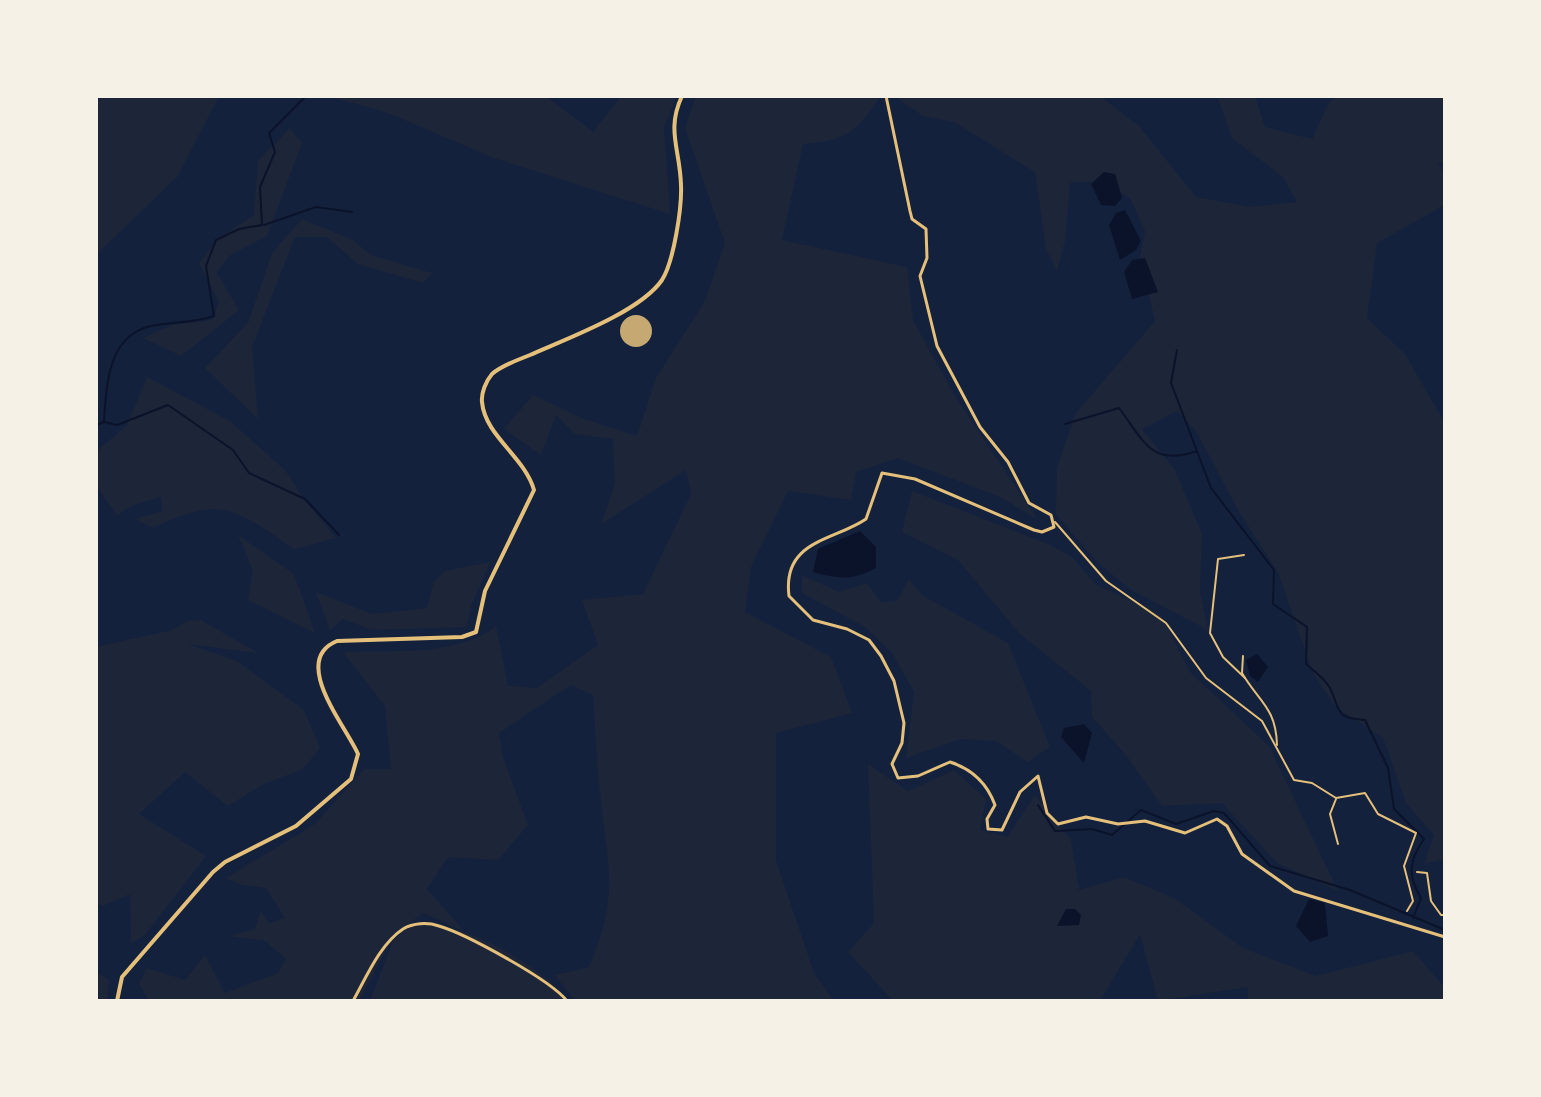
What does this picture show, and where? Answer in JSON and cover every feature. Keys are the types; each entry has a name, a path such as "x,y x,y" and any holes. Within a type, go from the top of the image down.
{"street":[{"path":"117,1001 122,977 213,872 225,862 296,826 351,779 358,754 320,681 316,666 323,649 337,641 462,637 476,632 485,591 534,490 525,467 484,411 481,399 485,387 500,368 625,309 653,290 663,278 679,208 681,186 672,123 682,96"},
{"path":"886,96 912,219 926,229 927,258 920,276 937,346 980,427 1008,462 1029,503 1051,515 1053,521 1052,531 1034,530 915,479 882,473 866,519 821,538 796,561 789,574 789,596 813,620 869,640 894,681 904,723 902,743 892,764 898,778 918,776 950,762 967,769 990,792 995,805 987,819 988,829 994,832 1002,830 1020,792 1038,776 1047,813 1058,824 1086,817 1128,825 1145,821 1185,833 1217,819 1227,826 1242,854 1294,891 1445,937"},
{"path":"353,1001 390,940 403,929 419,923 438,925 532,972 559,990 567,1001"}],"lane":[{"path":"1053,521 1119,593 1159,615 1206,678 1250,709 1277,746"},
{"path":"1244,555 1218,559 1210,633 1223,657 1268,705 1283,765 1294,780 1312,783 1336,798 1365,793 1378,814 1416,833 1405,857 1413,901 1407,911"},
{"path":"1243,656 1245,678"},
{"path":"1336,798 1330,814 1338,844"},
{"path":"1417,872 1427,873 1431,901 1441,915 1445,915"}],"shaded area":[{"path":"96,96 219,96 178,176 96,255"},
{"path":"328,96 546,96 593,132 621,96 677,96 664,127 670,214 494,158 388,113"},
{"path":"696,96 881,96 850,132 831,140 803,144 782,240 907,267 913,320 955,396 1037,519 1000,497 898,458 856,472 851,500 788,491 751,567 745,612 831,657 852,713 776,733 776,860 814,973 834,1001 575,1001 555,975 589,967 605,920 609,880 593,695 571,685 499,733 503,757 528,825 498,860 448,857 427,889 464,931 423,913 410,923 449,927 496,946 539,973 565,1001 370,1001 393,941 408,926 393,937 359,1001 149,1001 139,984 147,968 185,980 205,955 225,993 278,973 286,959 265,941 230,936 255,929 261,910 269,923 285,918 266,888 242,885 226,878 315,824 364,769 391,769 385,706 343,652 443,647 463,643 496,626 508,686 537,688 598,645 582,600 643,594 691,494 686,470 601,524 615,484 613,439 575,434 556,415 541,455 504,429 533,395 584,419 637,436 656,378 705,301 725,243 685,128"},
{"path":"894,96 1100,96 1139,126 1196,197 1250,207 1297,202 1283,177 1232,138 1217,96 1255,96 1265,127 1312,139 1329,102 1338,96 1445,96 1445,162 1438,162 1445,175 1445,205 1377,243 1367,318 1405,354 1445,423 1445,859 1424,864 1434,835 1406,803 1383,738 1335,706 1313,673 1278,572 1239,512 1196,431 1177,411 1142,429 1175,470 1202,534 1200,592 1208,630 1131,590 1097,562 1056,514 1057,467 1076,413 1155,321 1140,258 1145,231 1130,198 1099,181 1070,183 1065,241 1057,271 1046,249 1035,172 954,122 923,116"},
{"path":"290,128 302,143 267,236 229,256 217,273 239,310 181,356 143,338 172,325 212,320 219,302 199,263 219,238 254,215 258,161"},
{"path":"1104,172 1115,174 1122,198 1115,206 1101,205 1091,184"},
{"path":"1125,210 1141,241 1136,250 1120,260 1109,225 1116,213"},
{"path":"302,219 353,240 371,255 432,273 423,283 358,264 327,237 295,237 252,347 258,419 205,368 248,323 272,253"},
{"path":"1145,258 1158,292 1132,299 1124,272 1132,260"},
{"path":"147,377 230,421 285,470 305,501 336,538 294,549 241,516 212,509 176,518 153,528 135,519 162,511 161,497 134,505 117,515 96,486 96,452 127,425"},
{"path":"912,491 1048,544 1072,557 1095,584 1160,614 1191,673 1269,746 1338,891 1277,863 1222,803 1162,806 1126,755 1092,717 1091,691 1019,633 958,560 902,532"},
{"path":"860,531 876,547 876,568 845,578 813,572 818,549"},
{"path":"238,535 294,574 315,633 248,600 253,571"},
{"path":"490,562 471,606 467,627 372,630 343,619 330,630 316,592 372,614 427,608 434,581 445,571"},
{"path":"802,575 839,592 867,583 881,602 897,601 909,579 922,595 1008,643 1050,747 1028,762 996,741 961,739 906,758 914,692 892,653 865,627 802,593"},
{"path":"201,620 258,653 187,644 237,661 304,710 320,748 303,769 262,785 228,806 185,772 139,814 206,856 144,936 131,943 130,894 103,906 96,903 96,647 172,630 187,621"},
{"path":"1257,654 1268,667 1258,682 1250,676 1246,660"},
{"path":"1084,724 1092,733 1084,763 1061,737 1064,728"},
{"path":"868,764 908,791 954,770 986,799 980,830 1007,837 1035,795 1071,840 1079,890 1124,877 1174,898 1243,948 1316,976 1413,951 1445,988 1445,1001 1248,1001 1248,987 1158,1001 1140,934 1100,1001 893,1001 848,952 874,923"},
{"path":"1309,899 1325,903 1328,936 1310,942 1296,926"},
{"path":"1066,909 1075,909 1081,915 1079,925 1057,926"},
{"path":"96,972 109,980 107,1001 96,1001"}],"building":[{"path":"636,315 648,319 652,331 648,343 636,347 624,343 620,331 624,319"}],"waterway":[{"path":"96,425 104,422 111,366 124,342 147,327 214,316 206,266 216,240 239,229 262,225 260,187 275,152 269,133 306,96"},
{"path":"264,225 316,207 352,212"},
{"path":"1177,350 1171,383 1211,488 1274,570 1273,604 1307,627 1306,664 1328,685 1343,715 1365,720 1388,768 1394,809 1424,839 1415,854 1412,868 1413,882 1421,898 1413,918"},
{"path":"104,422 117,425 168,405 233,450 249,473 305,499 339,535"},
{"path":"1065,424 1119,408 1150,448 1159,453 1169,456 1197,451"},
{"path":"1038,805 1055,831 1092,829 1112,835 1141,810 1176,824 1214,811 1224,813 1270,866 1350,890 1445,930"}]}
